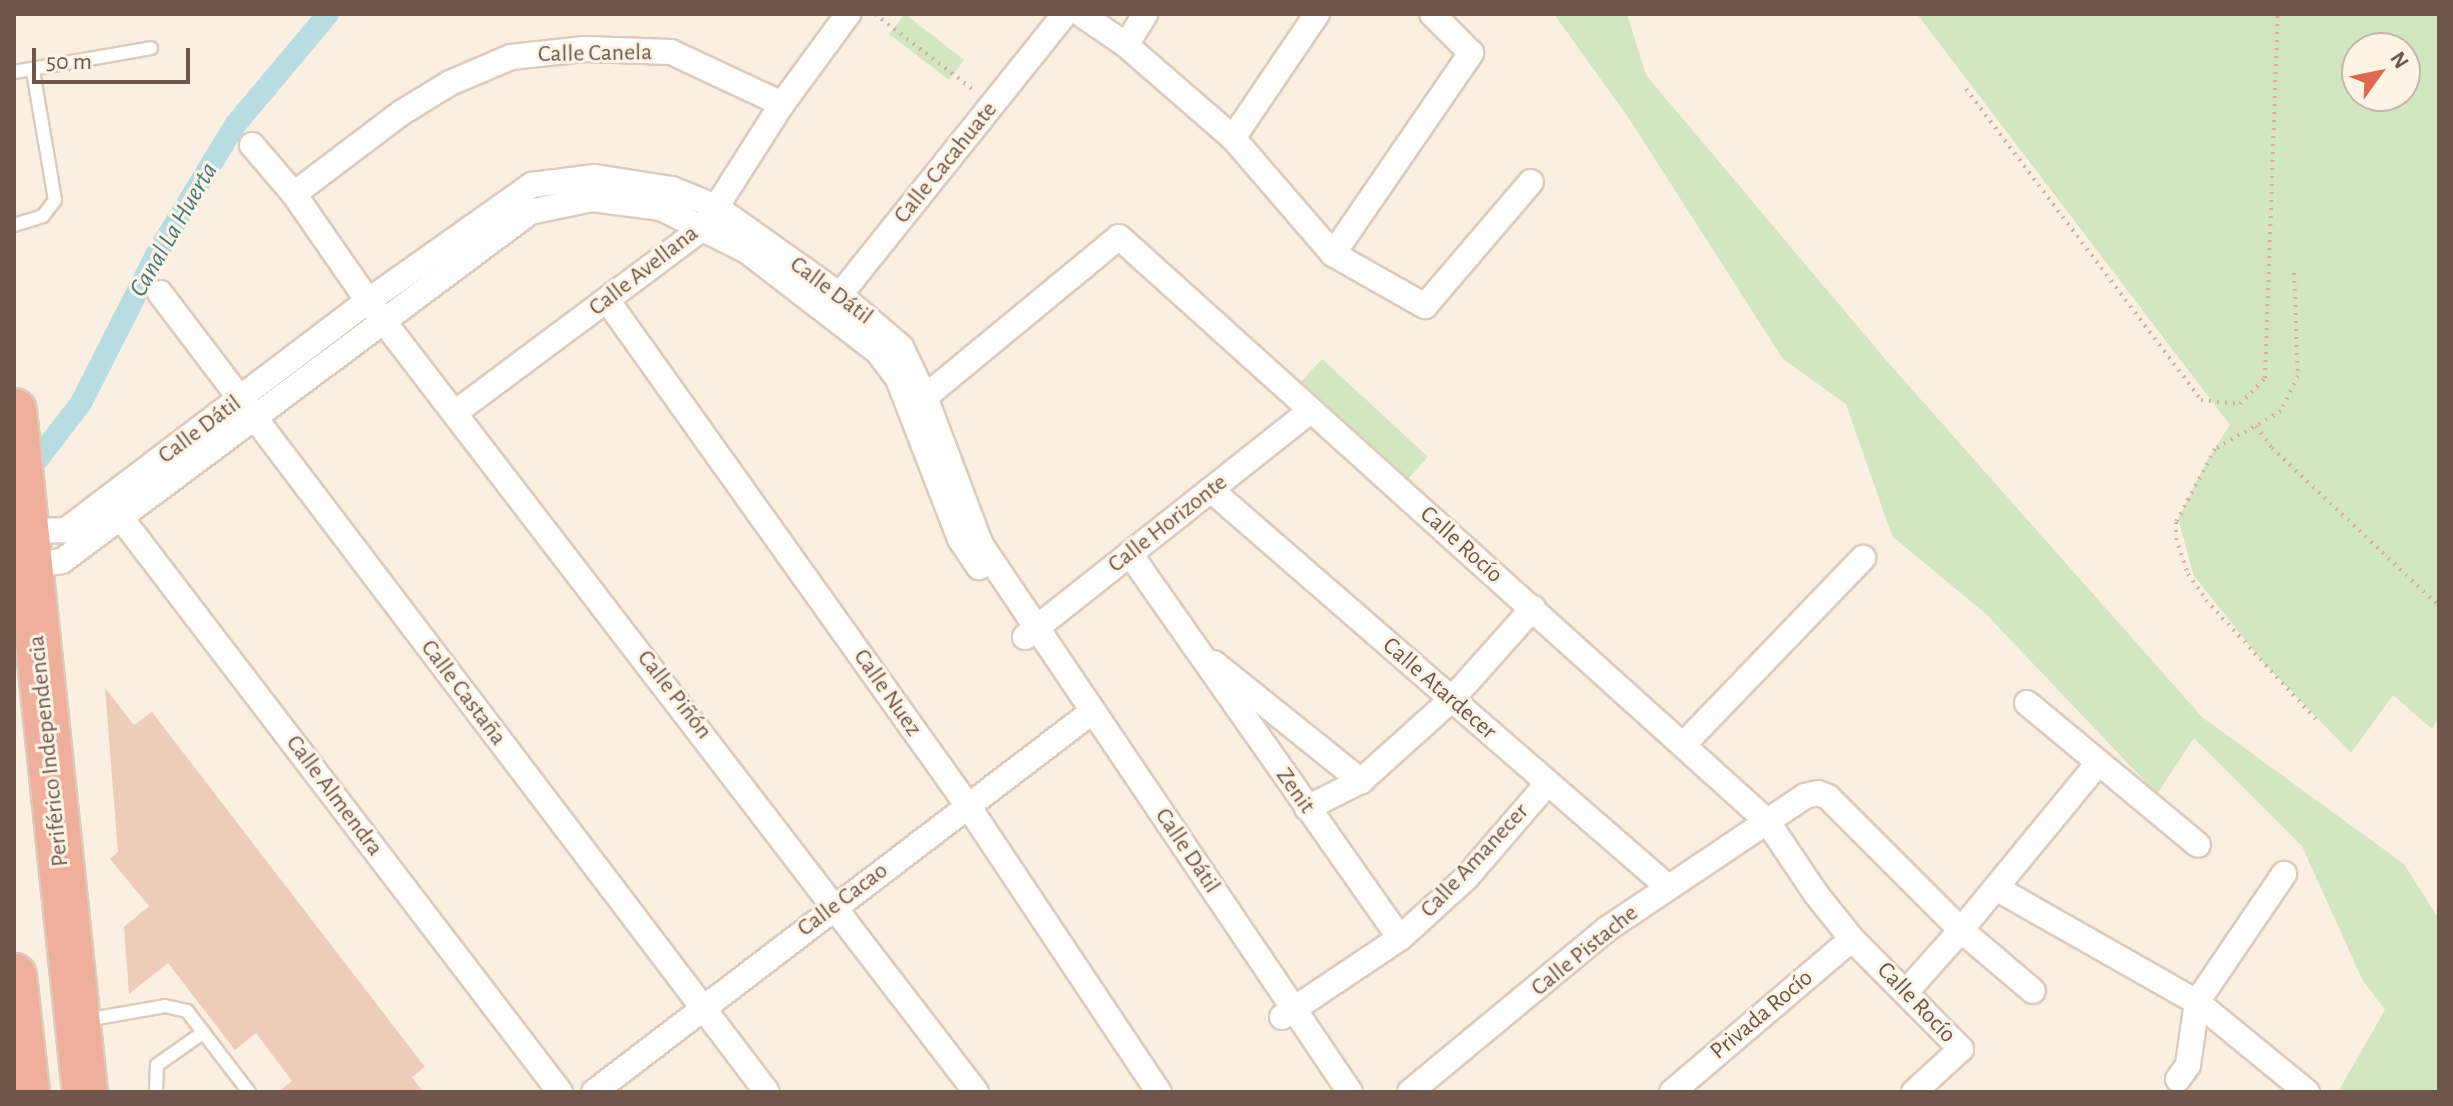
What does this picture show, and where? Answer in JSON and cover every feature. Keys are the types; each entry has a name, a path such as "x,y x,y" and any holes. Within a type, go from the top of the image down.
{"highway":[{"name":"Periférico Independencia","path":"14,411 22,549 85,1092"},
{"path":"14,976 27,1092"}],"street":[{"name":"Calle Avellana","path":"456,412 703,228 782,104 848,14"},
{"name":"Calle Cacahuate","path":"833,304 1065,14"},
{"path":"1081,14 1126,45 1233,138 1333,254 1425,306 1531,182"},
{"path":"1126,45 1145,14"},
{"path":"1233,138 1317,14"},
{"path":"1333,254 1471,53 1432,14"},
{"name":"Calle Canela","path":"294,194 401,113 450,83 511,57 585,49 671,52 782,104"},
{"path":"252,145 294,194 375,311"},
{"name":"Calle Dátil","path":"22,549 62,561 114,509 375,311 532,185 595,177 672,189 716,207 833,304 878,352 898,379 960,539 1031,632 1288,1013 1350,1092"},
{"name":"Calle Dátil","path":"375,311 530,212 592,199 661,208 703,228 747,251 901,347 925,397 981,545 1031,632"},
{"name":"Calle Rocío","path":"925,397 1119,237 1310,411 1685,743 1767,821 1816,894 1852,939 1961,1049 1914,1092"},
{"name":"Calle Castaña","path":"160,293 767,1092"},
{"name":"Calle Nuez","path":"607,300 968,806 1159,1092"},
{"name":"Calle Piñón","path":"375,311 456,412 976,1092"},
{"name":"Calle Horizonte","path":"1031,632 1310,411"},
{"name":"Calle Atardecer","path":"1211,490 1668,887"},
{"name":"Calle Dátil","path":"22,549 114,509"},
{"name":"Calle Almendra","path":"114,509 560,1092"},
{"name":"Zenit","path":"1130,554 1400,938"},
{"path":"1685,743 1863,558"},
{"path":"1307,808 1361,781 1452,699 1533,608"},
{"name":"Zenit","path":"1191,644 1361,781"},
{"path":"2027,703 2198,845"},
{"name":"Calle Cacao","path":"594,1092 835,905 1087,716"},
{"path":"1906,992 2098,763"},
{"name":"Calle Amanecer","path":"1288,1013 1400,938 1467,877 1547,784"},
{"name":"Calle Pistache","path":"1410,1092 1607,929 1805,796 1818,793 1828,797 1961,930 2033,991"},
{"path":"2178,1079 2188,1065 2197,1002 2284,874"},
{"path":"1996,888 2197,1002 2307,1092"},
{"name":"Privada Rocío","path":"1672,1092 1852,939"},
{"name":"Calle Dátil","path":"1288,1013 1332,1092"}],"lane":[{"path":"14,72 151,48"},
{"path":"14,225 43,216 55,200 33,71"},
{"path":"77,1022 165,1006 187,1011 249,1092"},
{"path":"156,1092 157,1065 204,1032"}],"path":[{"path":"875,14 993,104"},
{"path":"1966,89 2201,400 2240,404 2265,378 2278,14"},
{"path":"2294,273 2298,376 2281,411 2215,449 2176,522 2176,538 2188,574 2206,600 2319,723"},
{"path":"2256,426 2272,448 2439,606"}],"green space":[{"path":"905,14 964,60 949,80 889,34"},
{"path":"1554,14 1627,14 1646,75 1885,359 2202,717 2404,864 2439,919 2439,1092 2338,1092 2385,1010 2362,979 2302,846 2194,738 2157,794 1985,613 1892,536 1846,404 1783,359 1628,117"},
{"path":"1917,14 2439,14 2439,717 2432,729 2393,695 2351,753 2263,662 2194,576 2178,519 2208,459 2230,425"},
{"path":"1322,359 1428,457 1405,482 1299,384"}],"building":[{"path":"105,688 134,725 152,712 425,1067 412,1077 423,1092 278,1092 292,1081 256,1033 235,1050 168,963 129,994 124,927 149,906 110,859 118,852"}],"waterway":[{"name":"Canal La Huerta","path":"38,459 81,403 156,255 235,125 328,14"}]}
